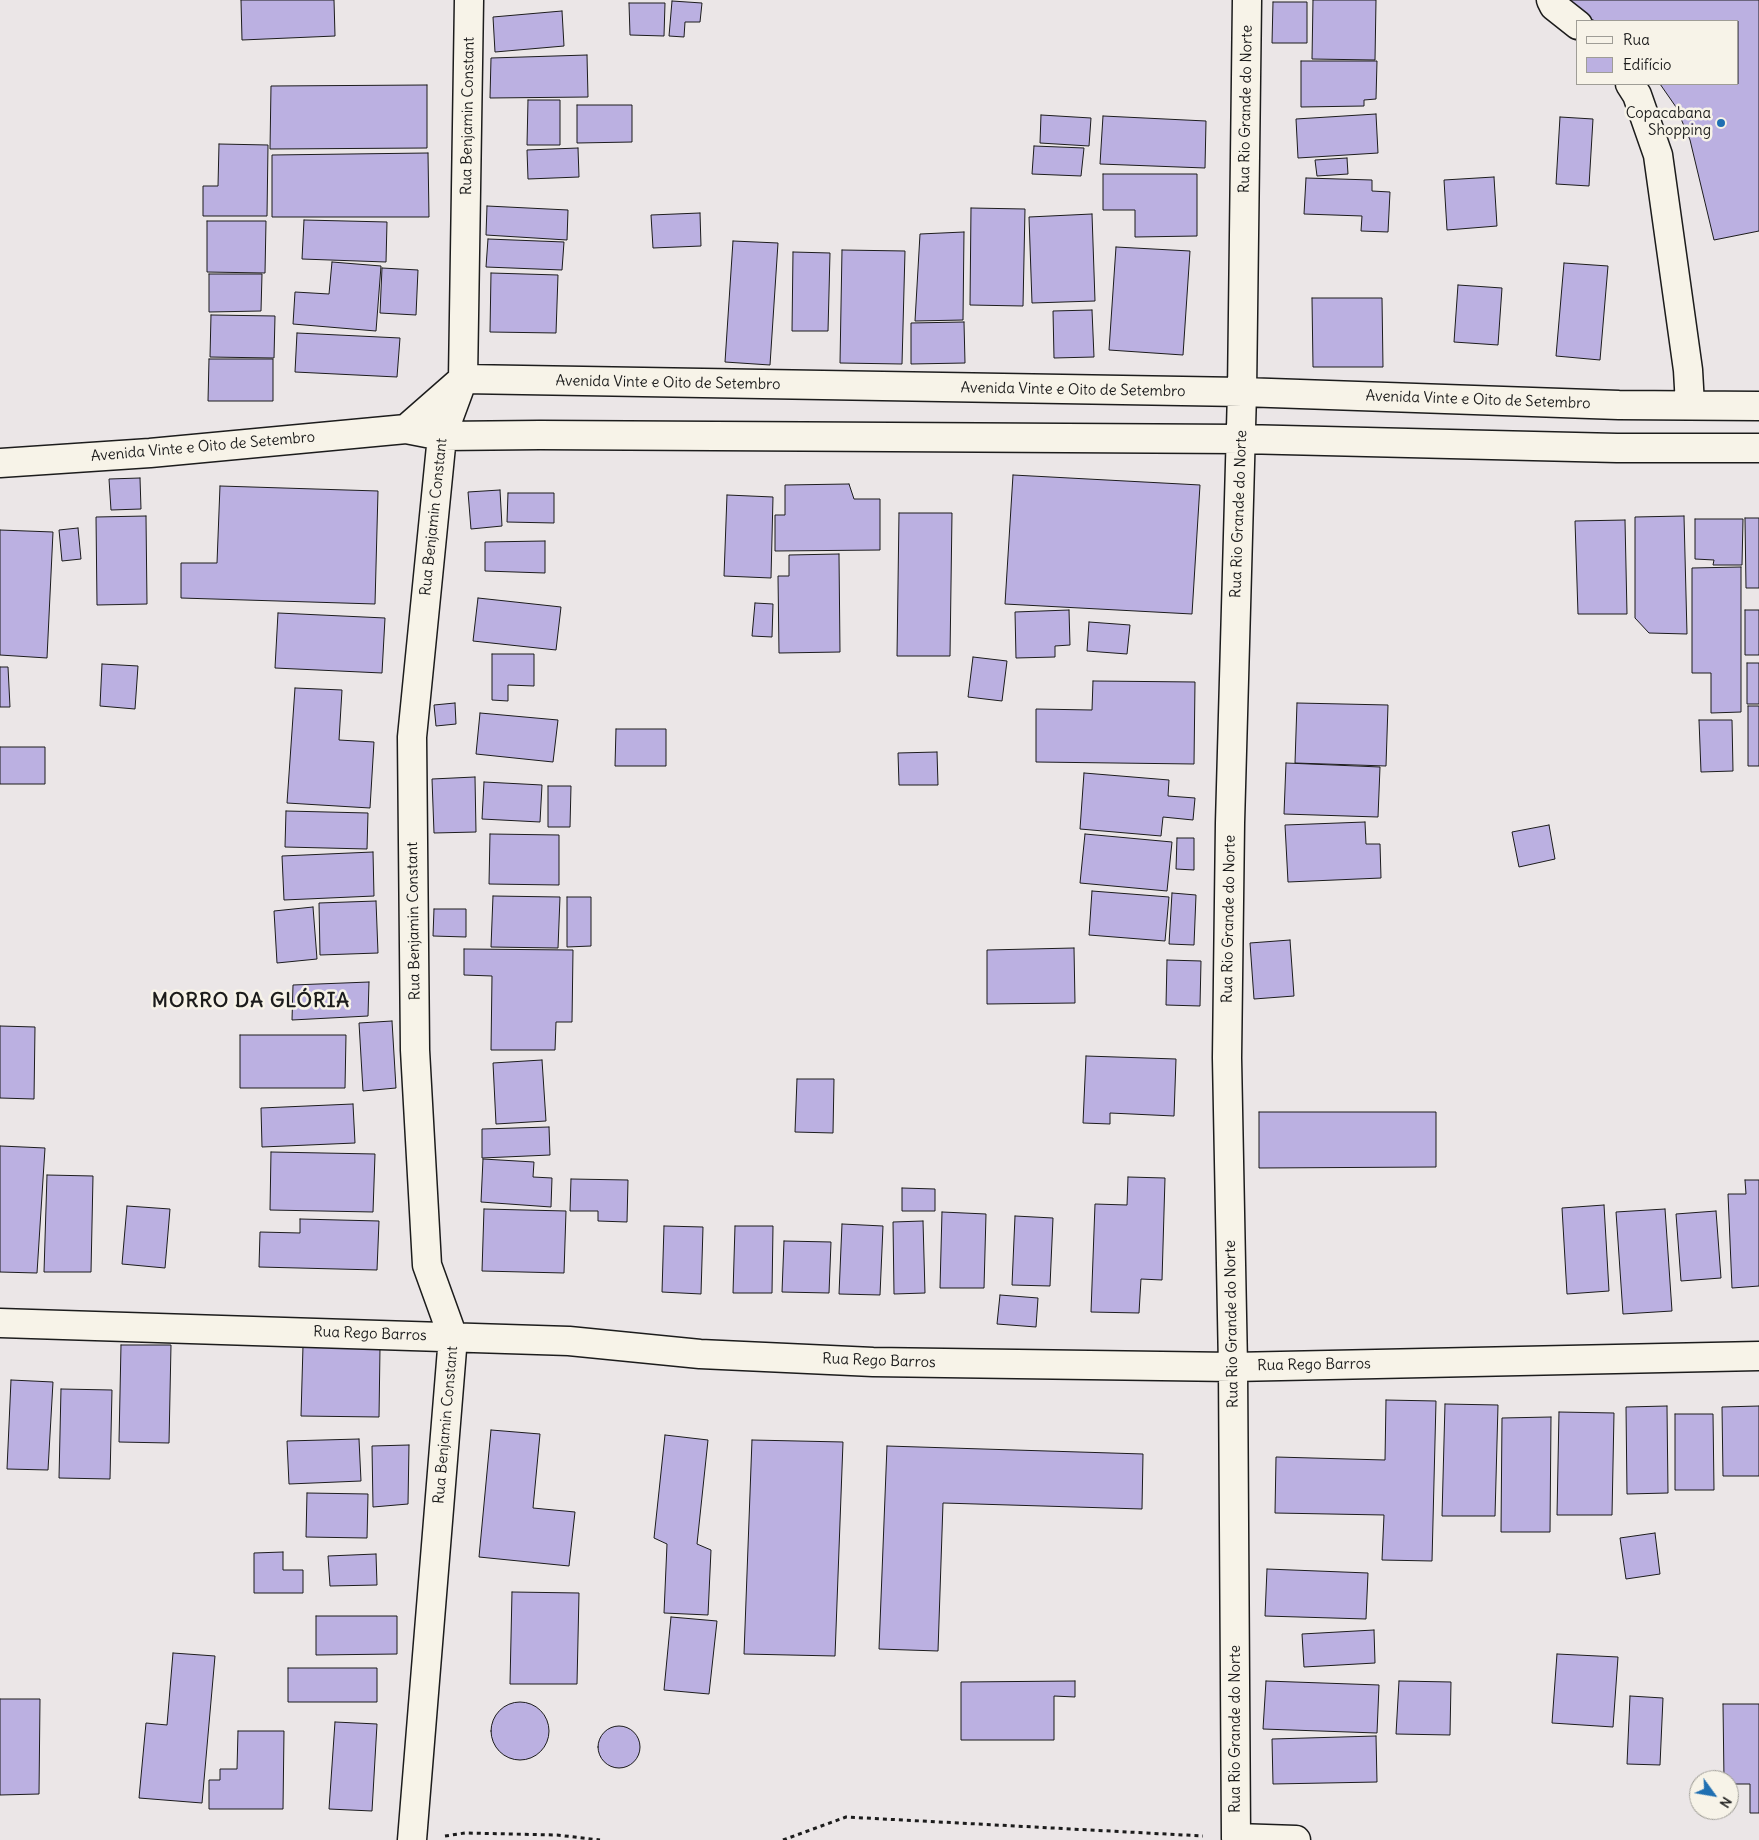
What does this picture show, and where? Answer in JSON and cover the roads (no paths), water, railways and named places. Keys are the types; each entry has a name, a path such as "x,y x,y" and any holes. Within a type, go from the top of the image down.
{"street":[{"name":"Rua Benjamin Constant","path":"412,1840 453,1337 427,1265 415,1020 412,737 442,436 463,379 469,0"},
{"name":"Rua Rio Grande do Norte","path":"1247,0 1242,392 1230,823 1227,1058 1233,1367 1236,1838 1296,1840"},
{"path":"1551,0 1554,6 1576,23"},
{"path":"1631,85 1638,95 1658,155 1686,351 1690,405"},
{"name":"Avenida Vinte e Oito de Setembro","path":"463,379 1242,392 1620,405 1759,406"},
{"path":"406,429 463,379"},
{"path":"1617,448 1620,405"},
{"name":"Avenida Vinte e Oito de Setembro","path":"0,463 150,453 406,429 442,436 540,434 1241,439 1617,448 1759,448"},
{"name":"Rua Rego Barros","path":"0,1323 569,1341 700,1354 873,1362 1233,1367 1759,1356"},
{"path":"397,1840 412,1840"}],"place":[{"name":"Copacabana Shopping","path":"1721,123"}],"district":[{"name":"MORRO DA GLÓRIA","path":"251,1001"}]}
